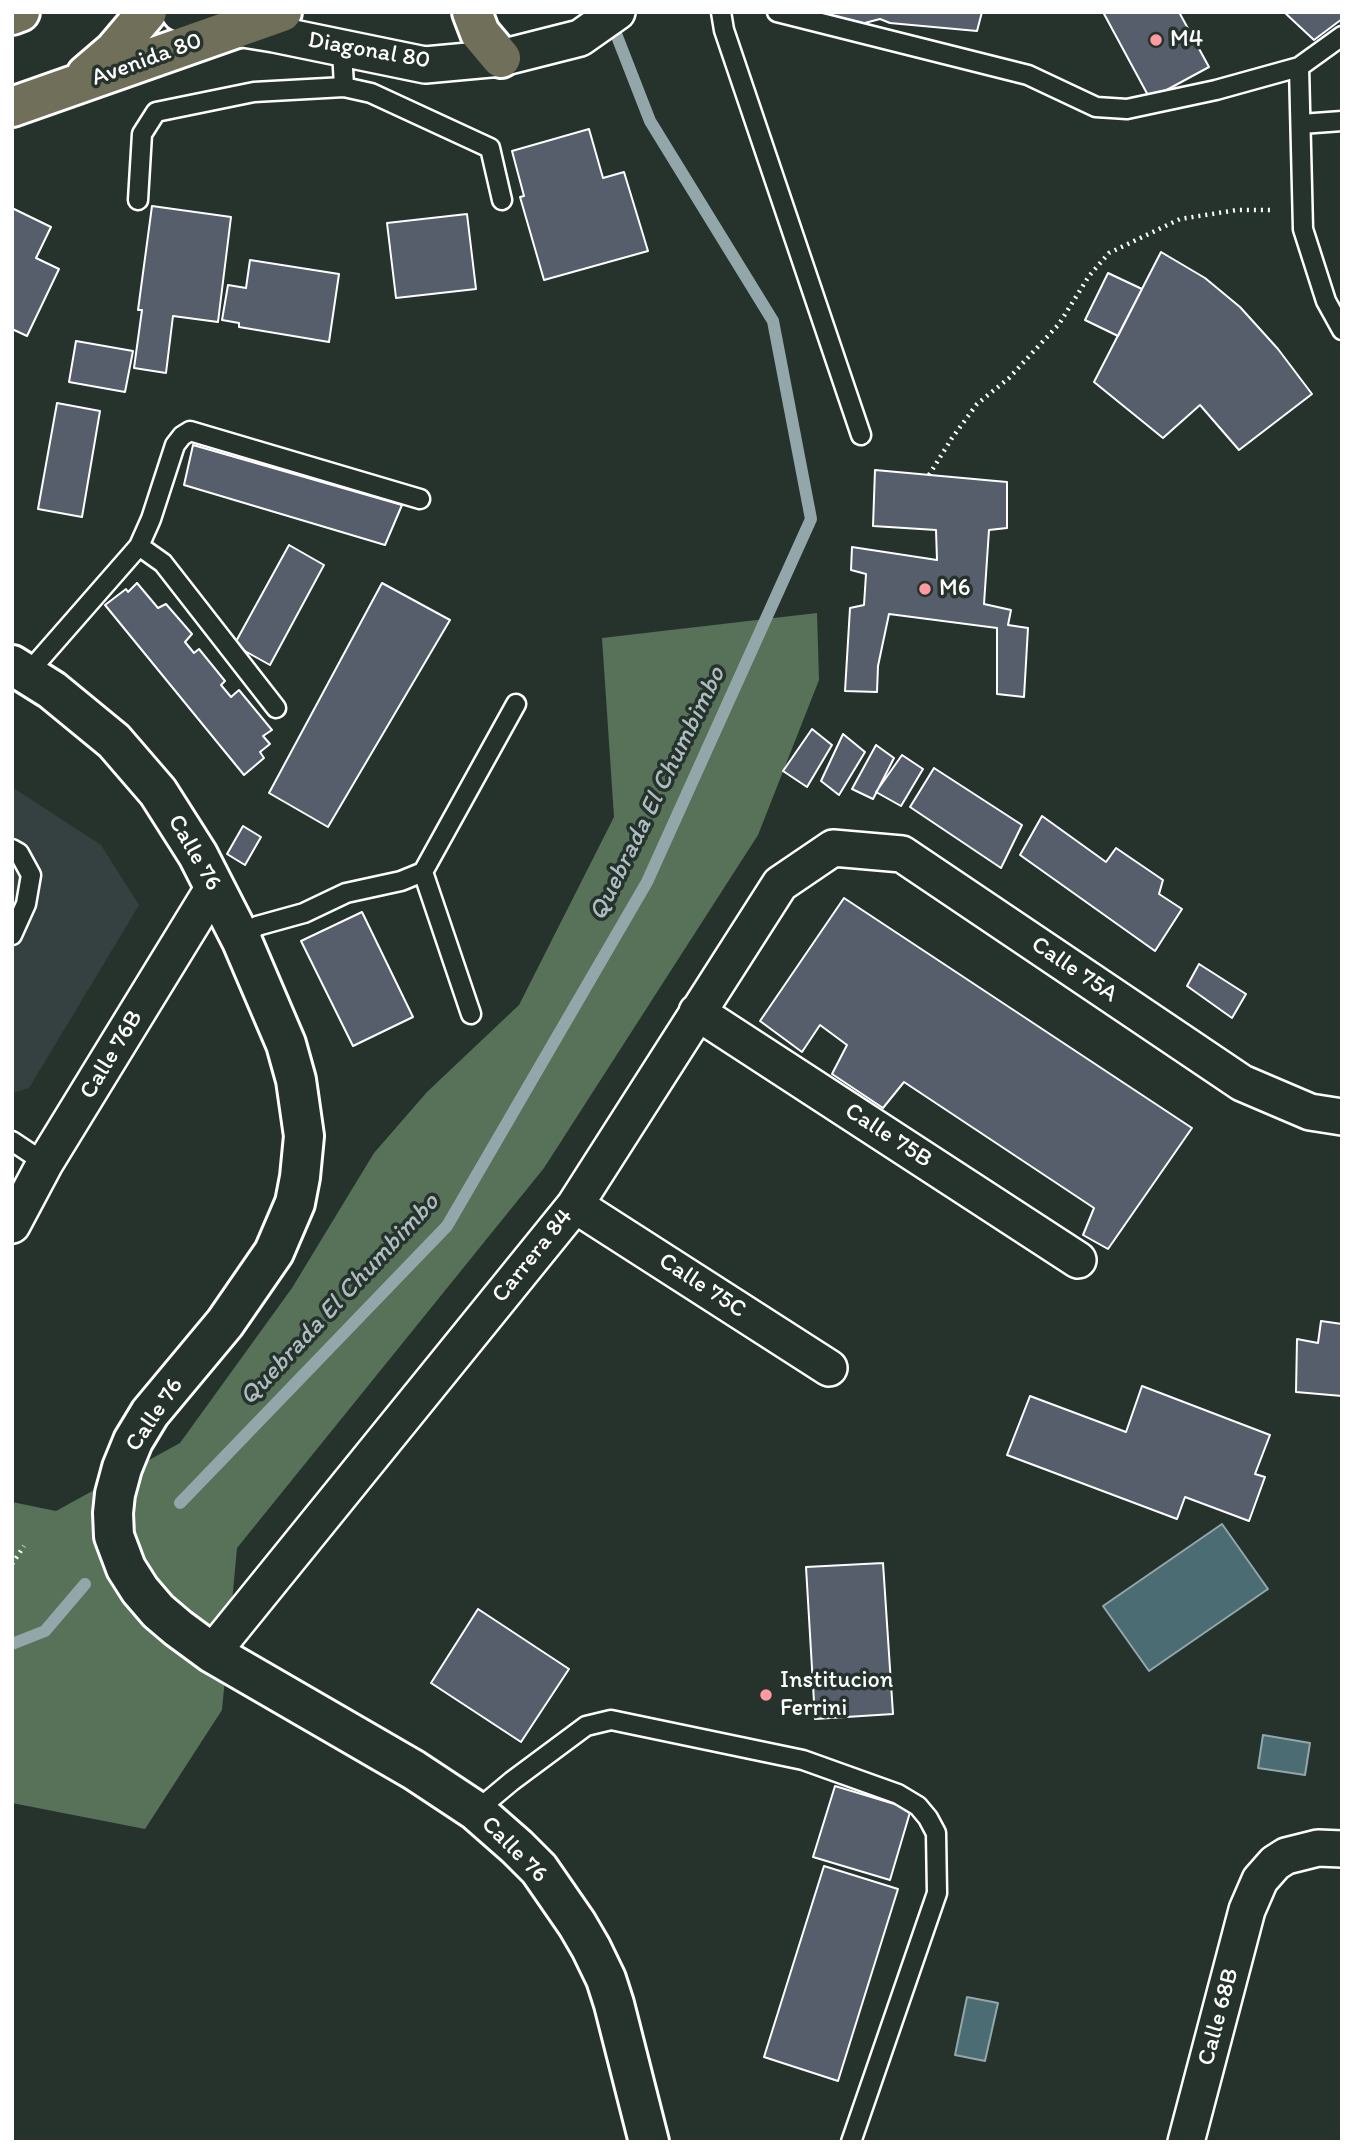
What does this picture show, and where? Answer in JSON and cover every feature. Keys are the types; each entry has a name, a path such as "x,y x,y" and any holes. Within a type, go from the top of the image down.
{"main road":[{"path":"12,15 20,12"},
{"path":"71,87 114,51 147,12"},
{"name":"Avenida 80","path":"12,107 282,12"},
{"path":"472,12 480,33 501,58"}],"street":[{"path":"181,12 237,28"},
{"name":"Diagonal 80","path":"237,28 425,65 501,58 580,38 617,12"},
{"name":"Calle 76","path":"20,669 95,724 135,764 158,792 198,855 242,941 286,1044 296,1080 304,1136 295,1203 286,1229 262,1272 225,1323 150,1413 133,1441 118,1481 113,1513 114,1536 126,1568 158,1611 212,1653 372,1744 476,1811 539,1869 591,1948 606,1979 649,2142"},
{"name":"Carrera 84","path":"212,1653 575,1205 780,884 833,848"},
{"name":"Calle 75A","path":"833,848 902,855 1242,1083 1326,1115"},
{"name":"Calle 76B","path":"12,1225 45,1163 214,887"},
{"name":"Calle 75B","path":"697,1012 1078,1259"},
{"name":"Calle 75C","path":"575,1205 828,1367"},
{"name":"Calle 68B","path":"1186,2142 1247,1910 1260,1880 1275,1863 1286,1856 1318,1848 1342,1849"}],"lane":[{"path":"721,12 724,30 861,435"},
{"path":"777,12 1028,75 1096,107 1127,109 1216,90 1299,67 1342,36"},
{"path":"342,49 344,88"},
{"path":"1299,67 1303,229 1326,301 1342,330"},
{"path":"138,200 142,134 156,112 254,92 344,88 371,93 490,148 502,200"},
{"path":"1301,124 1342,121"},
{"path":"20,669 139,546 151,519 175,445 190,431 420,499"},
{"path":"139,546 163,564 276,708"},
{"path":"242,941 257,926 304,913 346,893 401,881 423,872 516,705"},
{"path":"12,849 19,853 31,875 26,905 12,935"},
{"path":"423,872 471,1014"},
{"path":"12,1141 45,1163"},
{"path":"476,1811 586,1726 611,1720 803,1759 898,1794 918,1806 936,1833 937,1893 851,2142"}],"path":[{"path":"929,475 977,404 1010,378 1059,324 1089,276 1108,253 1180,219 1237,210 1303,209"},
{"path":"12,1564 24,1546"}],"shaded area":[{"path":"12,787 101,845 139,905 29,1088 12,1093"}],"green space":[{"path":"817,613 819,680 758,835 544,1168 237,1548 222,1710 145,1829 12,1803 12,1502 56,1511 180,1443 292,1288 374,1153 427,1092 519,1005 614,817 602,638"}],"water":[{"path":"1222,1524 1268,1589 1149,1671 1103,1606"},
{"path":"1263,1735 1310,1743 1305,1775 1258,1768"},
{"path":"967,1997 998,2003 985,2061 955,2055"}],"building":[{"path":"812,12 982,12 977,31 890,23 880,19 857,25"},
{"name":"M4","path":"1103,12 1179,12 1209,67 1150,99"},
{"path":"1284,12 1342,12 1342,19 1314,40"},
{"path":"589,129 603,178 624,172 648,251 544,280 520,197 524,196 512,151"},
{"path":"152,206 231,217 218,322 173,316 166,373 134,368 142,310 138,310"},
{"path":"12,208 51,227 36,258 59,269 27,336 12,329"},
{"path":"467,214 476,289 396,298 387,223"},
{"path":"1161,252 1205,278 1240,307 1278,349 1312,394 1239,450 1200,405 1163,438 1094,382"},
{"path":"250,260 339,274 329,342 239,327 239,323 222,320 228,285 246,288"},
{"path":"1108,273 1142,289 1118,336 1085,320"},
{"path":"76,341 133,351 125,392 69,382"},
{"path":"57,403 100,411 82,517 38,509"},
{"path":"193,445 402,505 385,545 184,485"},
{"name":"M6","path":"875,470 1007,482 1007,528 989,530 984,604 1011,610 1008,625 1028,628 1024,697 997,694 997,628 889,614 878,666 877,692 845,691 850,608 864,605 866,574 851,570 852,547 937,560 936,530 873,526"},
{"path":"289,545 324,565 270,665 234,645"},
{"path":"137,583 158,608 166,604 192,634 185,642 194,653 199,649 225,681 221,685 231,697 239,690 272,730 263,736 270,744 260,752 264,758 244,775 105,605 126,589 128,592"},
{"path":"382,583 450,620 328,827 269,793"},
{"path":"812,729 832,745 807,787 783,771"},
{"path":"843,734 865,752 839,795 821,781"},
{"path":"876,745 894,758 873,799 852,789"},
{"path":"902,755 923,769 901,806 876,792"},
{"path":"934,768 1022,825 1001,868 910,807"},
{"path":"1042,816 1106,862 1116,848 1163,880 1159,894 1182,909 1155,951 1020,855"},
{"path":"243,826 261,837 245,865 227,854"},
{"path":"844,898 1192,1128 1108,1249 1083,1235 1094,1208 904,1082 883,1108 832,1074 847,1045 820,1025 802,1052 760,1021"},
{"path":"362,912 413,1017 353,1046 301,941"},
{"path":"1199,964 1246,994 1232,1018 1187,986"},
{"path":"1321,1321 1342,1324 1342,1396 1296,1392 1297,1339 1318,1343"},
{"path":"1142,1386 1270,1435 1255,1474 1265,1477 1249,1521 1185,1497 1177,1519 1007,1455 1030,1396 1126,1432"},
{"path":"883,1563 893,1714 815,1719 806,1567"},
{"path":"478,1609 569,1669 521,1742 431,1683"},
{"path":"835,1786 911,1809 890,1880 813,1857"},
{"path":"824,1866 898,1889 838,2081 764,2057"}],"waterway":[{"name":"Quebrada El Chumbimbo","path":"180,1503 447,1226 647,882 811,519 773,321 650,121 611,21"},
{"name":"Quebrada El Chumbimbo","path":"12,1644 45,1631 85,1584"}],"place":[{"name":"M4","path":"1156,40"},
{"name":"M6","path":"925,589"},
{"name":"Institucion Ferrini","path":"766,1695"}]}
